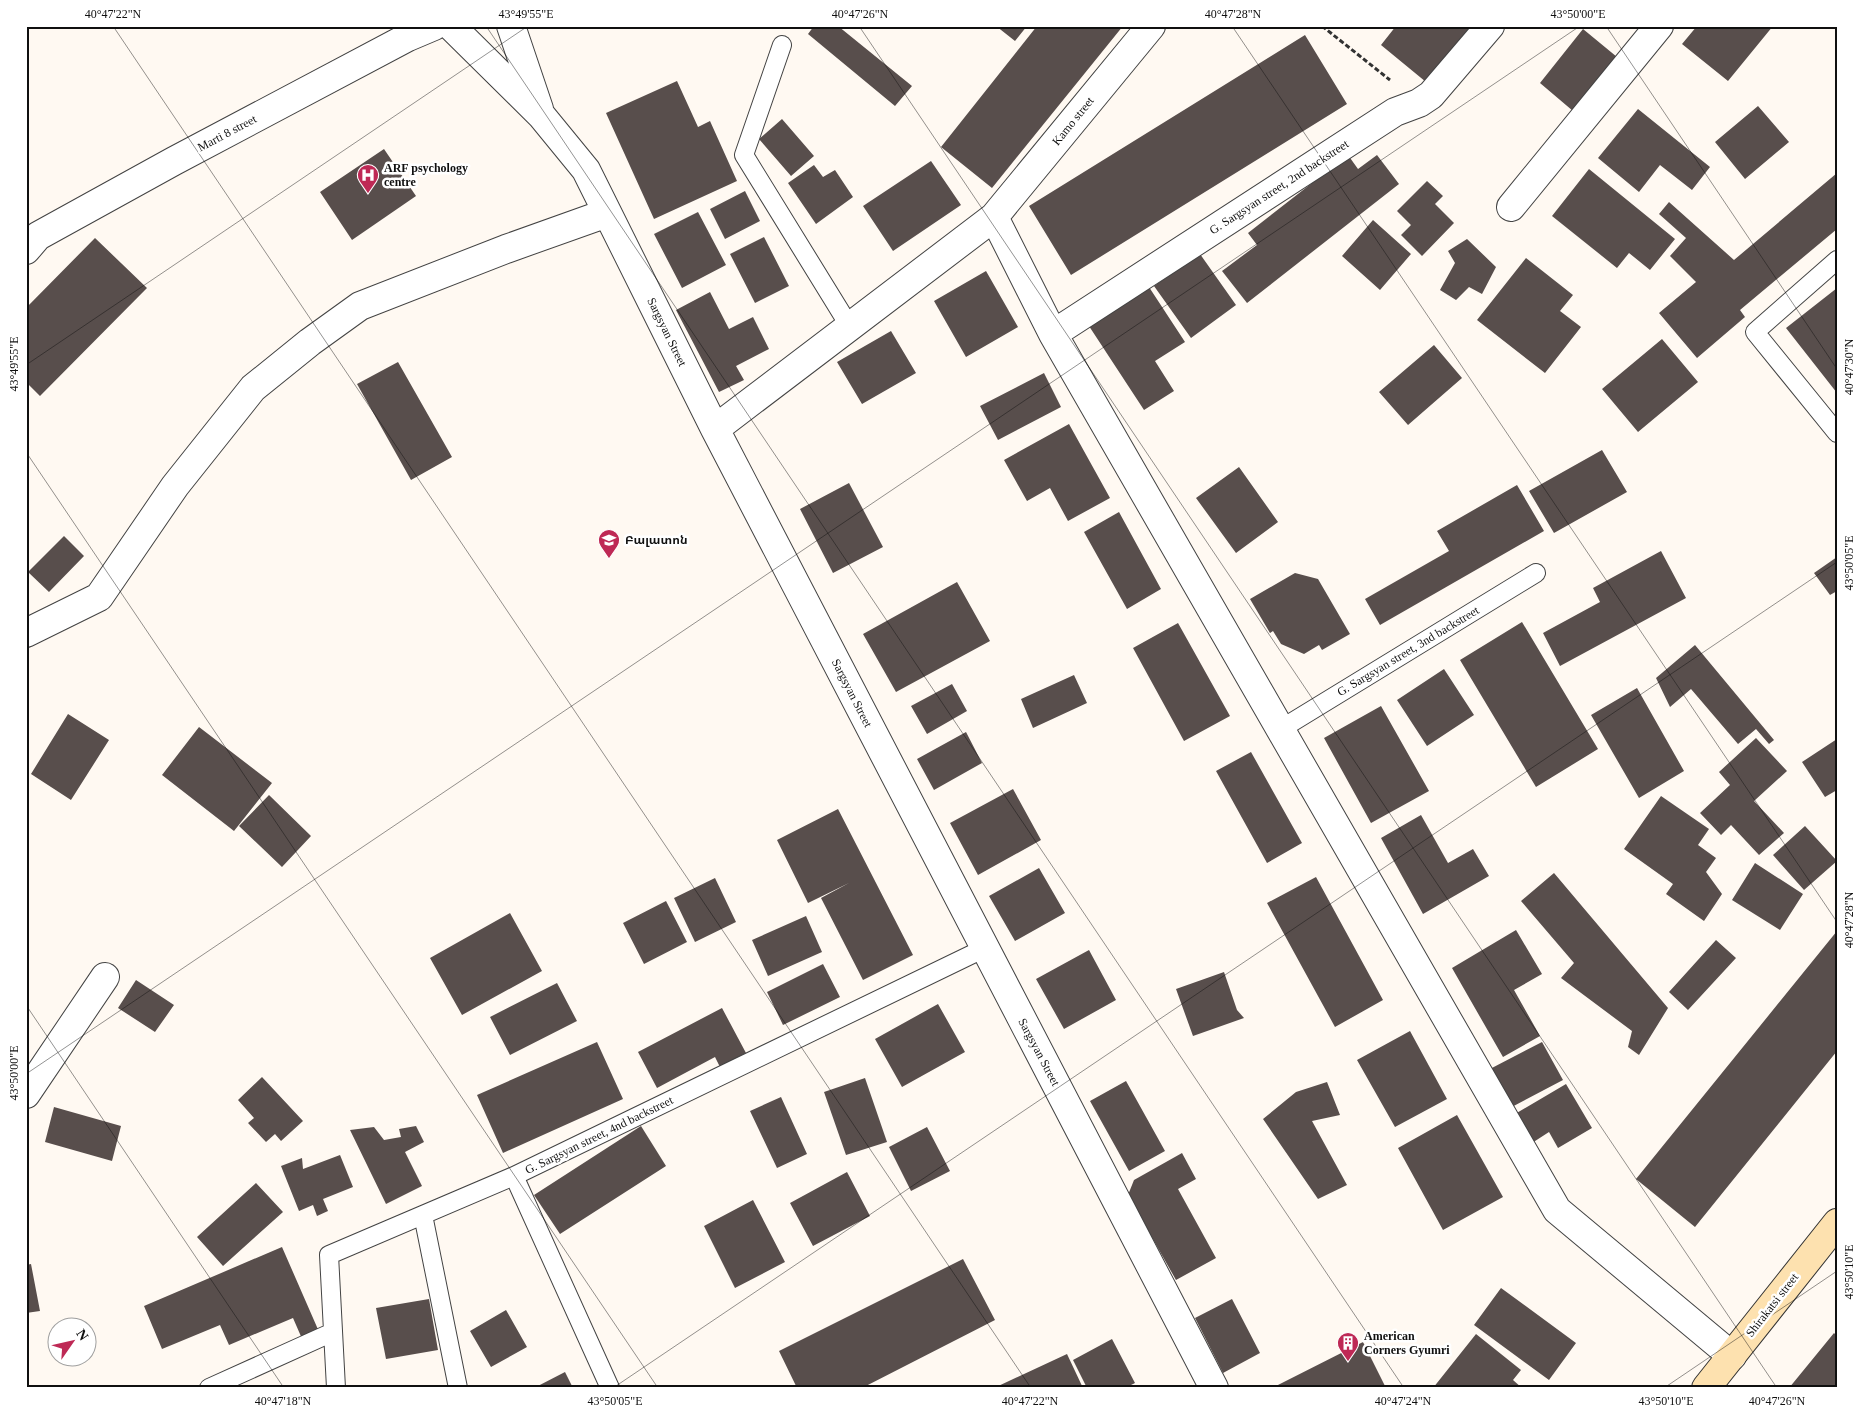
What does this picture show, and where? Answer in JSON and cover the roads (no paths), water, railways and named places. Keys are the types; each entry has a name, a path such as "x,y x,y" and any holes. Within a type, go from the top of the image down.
{"main road":[{"name":"Shirakatsi street","path":"1706,1388 1837,1223"}],"street":[{"name":"Marti 8 street","path":"26,250 38,236 174,161 408,37 434,26"},
{"name":"Sargsyan Street","path":"451,26 541,115 586,170 715,429 1214,1388"},
{"path":"511,26 541,115"},
{"name":"Kamo street","path":"715,429 994,216 1151,26"},
{"name":"G. Sargsyan street, 2nd backstreet","path":"1053,334 1395,112 1418,103 1430,95 1490,26"},
{"path":"1511,207 1659,26"},
{"path":"26,633 100,597 174,486 253,388 310,342 360,306 506,249 608,212"},
{"path":"994,216 1053,334 1557,1210 1732,1356"},
{"path":"26,1094 104,977"}],"lane":[{"path":"782,45 744,156 850,326"},
{"path":"1837,260 1755,332 1837,432"},
{"name":"G. Sargsyan street, 3nd backstreet","path":"1281,729 1536,573"},
{"name":"G. Sargsyan street, 4nd backstreet","path":"336,1388 329,1255 514,1176 985,948"},
{"path":"514,1176 610,1388"},
{"path":"423,1215 458,1388"},
{"path":"209,1388 333,1332"}],"place":[{"name":"ARF psychology centre","path":"368,194"},
{"name":"Բալատոն","path":"609,559"},
{"name":"American Corners Gyumri","path":"1348,1362"}]}
